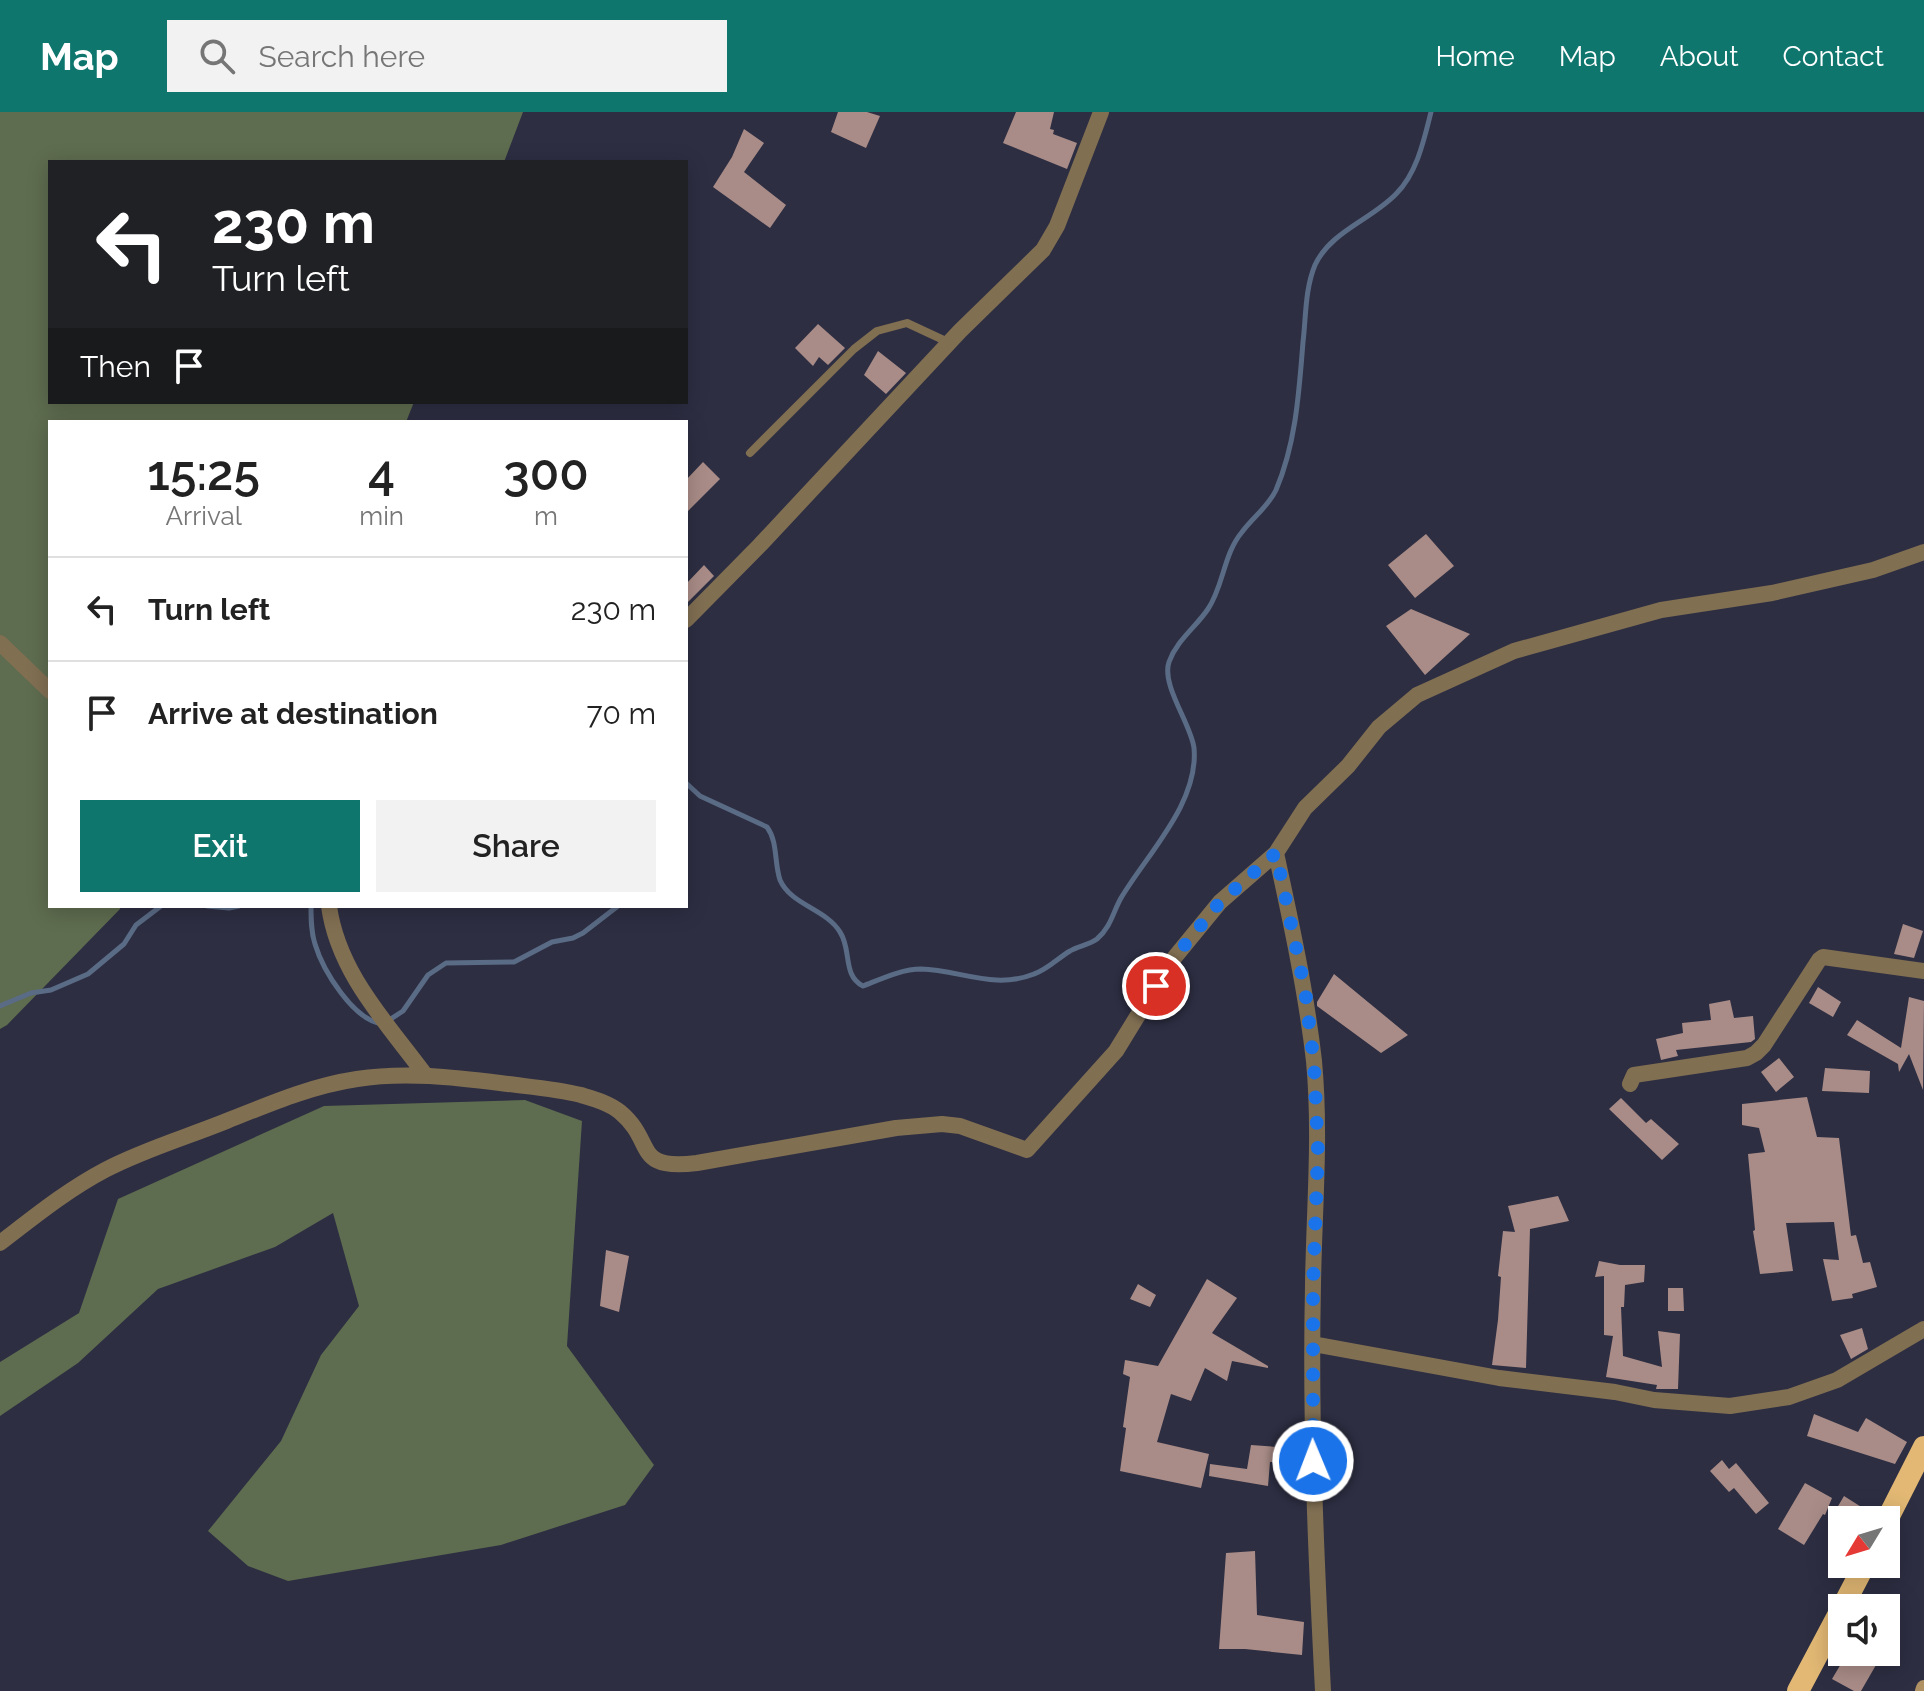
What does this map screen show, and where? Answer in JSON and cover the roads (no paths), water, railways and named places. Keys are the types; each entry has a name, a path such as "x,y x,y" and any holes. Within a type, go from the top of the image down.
{"highway":[{"path":"1894,1506 1924,1447"},
{"path":"1798,1691 1828,1634"}],"street":[{"path":"688,618 1043,250 1057,226 1101,112"},
{"path":"0,1243 71,1191 145,1151 319,1087 381,1076 426,1076 531,1087 594,1099 620,1112 653,1160 668,1165 919,1125 960,1126 1027,1150 1116,1051 1170,963 1220,902 1276,853 1305,808 1348,766 1379,727 1417,695 1514,651 1661,610 1772,593 1873,570 1924,552"},
{"path":"0,643 48,689"},
{"path":"1276,853 1305,990 1314,1064 1318,1151 1313,1286 1314,1523 1323,1691"},
{"path":"329,908 334,933 347,966 426,1076"},
{"path":"1630,1084 1634,1075 1747,1058 1756,1053 1823,957 1924,971"},
{"path":"1313,1344 1499,1378 1615,1392 1654,1400 1730,1406 1789,1397 1837,1380 1924,1329"}],"lane":[{"path":"750,453 844,358 877,331 907,323 950,343"}],"waterway":[{"path":"688,785 700,796 767,827 773,839 780,880 792,895 834,924 844,939 852,975 863,986 914,969 991,980 1019,978 1039,972 1070,951 1097,939 1169,827 1188,788 1194,748 1169,682 1169,662 1177,647 1208,609 1236,541 1273,496 1283,472 1296,417 1308,293 1315,265 1341,234 1386,203 1403,186 1419,156 1431,112"},
{"path":"0,1006 88,974 124,944 136,925 158,908"},
{"path":"311,908 314,939 332,980 361,1014 383,1024 403,1011 428,975 446,963 514,962 552,942 583,933 615,908"}]}
